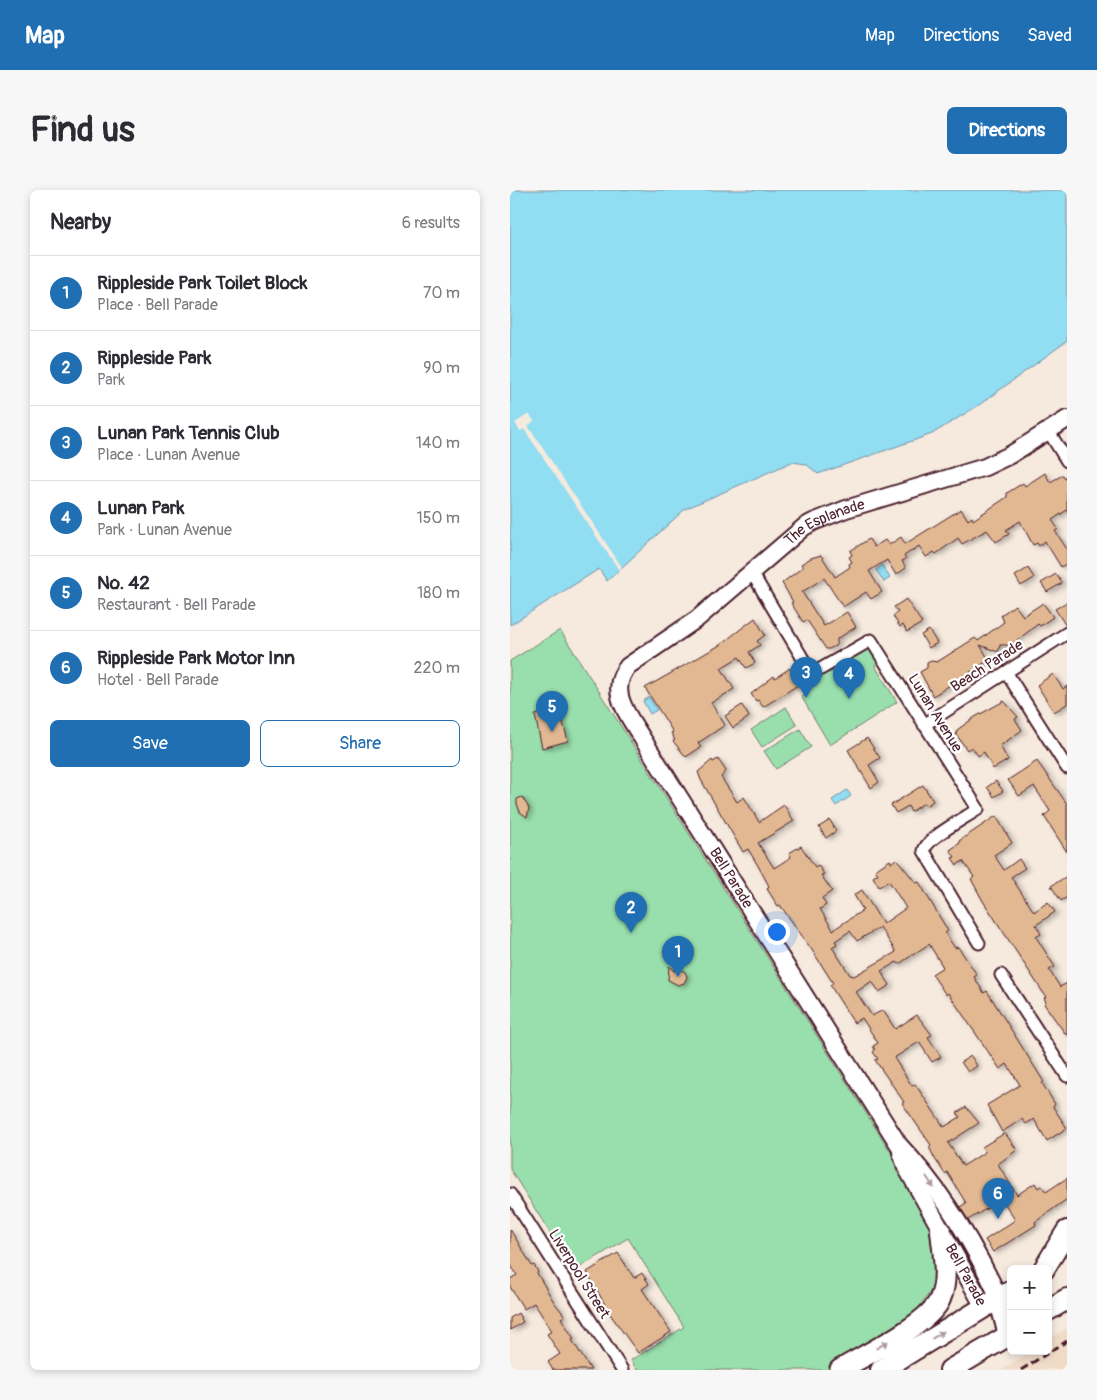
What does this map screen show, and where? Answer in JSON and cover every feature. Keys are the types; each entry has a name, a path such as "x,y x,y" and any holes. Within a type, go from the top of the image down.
{"highway":[{"path":"840,1370 917,1323 935,1308 940,1300 944,1281 942,1231"},
{"path":"1048,1265 1067,1231"},
{"path":"1052,1266 1067,1257"},
{"path":"881,1370 998,1299"},
{"name":"Bell Parade","path":"998,1299 1007,1325"},
{"path":"1052,1308 1067,1299"},
{"path":"950,1370 1007,1336"}],"street":[{"name":"The Esplanade","path":"619,684 621,675 628,666 697,619 804,527 846,509 985,466 1010,455 1067,419"},
{"path":"1049,432 1067,461"},
{"name":"Lunan Avenue","path":"752,573 812,674 870,640 978,809 931,840 924,848 924,851 979,943"},
{"name":"Beach Parade","path":"924,725 1067,633"},
{"path":"1006,672 1067,768"},
{"name":"Bell Parade","path":"619,684 620,696 639,732 899,1145 920,1167 939,1195 969,1243 998,1299"},
{"path":"1001,975 1067,1076"},
{"name":"Bell Parade","path":"899,1145 906,1167 942,1231 998,1299"},
{"name":"Liverpool Street","path":"510,1194 622,1370"},
{"path":"510,1217 520,1211"}],"shaded area":[{"path":"1067,1328 1067,1369 1002,1370 1025,1355 1052,1355 1052,1337"}],"green space":[{"path":"560,630 911,1184 926,1212 934,1235 935,1285 917,1310 828,1370 637,1370 631,1360 684,1327 628,1238 574,1271 510,1169 510,661"},
{"path":"867,649 871,651 877,661 875,666 897,702 830,745 801,696 807,692 815,677 823,672 832,672"},
{"path":"786,707 797,725 762,747 751,730"},
{"path":"800,729 811,747 776,769 764,751"}],"water":[{"path":"510,190 1067,190 1067,341 979,405 932,434 818,474 806,464 792,462 685,509 607,581 599,569 510,625"},
{"path":"882,565 890,578 884,582 876,570"},
{"path":"649,697 657,710 650,714 643,701"},
{"path":"847,790 851,796 836,806 832,800"}],"pier":[{"path":"529,414 534,421 528,426 622,567 619,570 524,429 520,431 515,423"}],"building":[{"path":"1045,473 1050,482 1063,475 1067,481 1067,510 1052,520 1058,529 1055,531 1067,549 1067,563 1061,567 1045,541 1039,546 1037,543 1033,545 1020,521 1006,530 1009,534 996,542 987,530 962,544 958,538 936,554 934,552 926,557 919,546 904,556 906,559 902,561 906,568 896,575 887,560 869,571 882,592 871,599 866,592 843,607 824,578 802,592 824,626 847,612 856,627 837,639 837,645 829,649 826,649 807,620 803,622 791,603 793,602 782,583 803,567 801,564 811,558 821,555 835,577 850,567 849,564 852,562 849,557 852,555 850,551 869,539 874,547 885,540 889,545 901,537 905,544 961,509 968,520 972,517 973,520 1007,497 1007,493 1023,483 1025,486"},
{"path":"1028,568 1034,578 1021,586 1015,576"},
{"path":"1056,574 1062,583 1047,592 1041,583"},
{"path":"906,599 922,623 907,632 903,625 900,627 893,616 898,612 894,607"},
{"path":"1067,602 1067,626 1066,626 1055,609"},
{"path":"1043,603 1053,617 1040,626 1038,624 1011,645 1000,645 998,652 980,645 989,660 933,696 920,672 927,668 927,663 931,661 937,662 975,638 978,641 1004,622 1001,615 1015,605 1023,616"},
{"path":"755,618 765,635 757,641 760,645 749,652 755,663 746,668 739,657 721,668 734,689 711,703 725,725 698,743 701,747 686,757 673,741 675,740 671,733 673,732 645,688 720,645"},
{"path":"929,630 937,643 929,648 921,635"},
{"path":"790,668 798,685 763,707 751,694 774,676 775,678"},
{"path":"1053,674 1063,689 1067,686 1067,704 1054,712 1037,685"},
{"path":"1004,701 1018,717 1015,719 1022,730 1000,746 1008,760 993,769 984,752 978,756 972,747 967,750 956,734 957,730 975,717"},
{"path":"742,705 749,717 733,728 725,716"},
{"path":"559,709 568,741 542,748 535,715"},
{"path":"867,738 880,758 869,765 879,782 871,788 848,750"},
{"path":"718,759 726,771 721,777 737,802 744,797 759,822 784,805 794,821 758,843 774,868 791,857 789,853 801,846 815,867 818,865 824,874 821,875 832,891 822,898 826,905 820,909 833,930 863,910 854,895 862,890 883,924 906,908 889,881 879,887 873,877 878,874 875,870 890,860 891,863 896,859 916,883 919,882 948,931 945,933 955,948 958,947 977,975 974,977 984,993 987,991 1044,1082 1042,1083 1055,1104 1053,1107 1067,1128 1047,1141 1034,1119 1026,1124 1022,1119 1002,1132 987,1105 1020,1085 1007,1064 1000,1069 948,993 946,995 932,974 943,967 929,944 899,964 897,962 881,971 890,985 879,992 872,981 856,992 872,1016 883,1010 895,1029 917,1015 932,1035 928,1037 941,1057 932,1062 919,1042 894,1058 912,1086 915,1084 944,1127 960,1117 957,1113 966,1107 979,1123 948,1143 963,1166 985,1152 982,1147 1005,1133 1017,1150 998,1164 1017,1195 1035,1183 1038,1188 1042,1186 1046,1192 1067,1178 1067,1199 1035,1222 1036,1225 993,1252 985,1240 1015,1220 1002,1199 968,1220 960,1207 966,1203 947,1172 945,1174 935,1159 929,1147 931,1145 875,1060 878,1059 873,1052 875,1050 873,1046 878,1043 862,1018 854,1023 830,985 833,983 780,905 778,906 767,889 769,886 748,849 743,852 701,780 698,772 712,760 713,762","holes":["880,927 896,952 854,976 850,975 832,947 837,944 835,941 850,931 857,941"]},
{"path":"1037,761 1067,804 1067,852 1044,816 1050,811 1034,786 1019,796 1008,780"},
{"path":"996,781 1003,791 994,797 987,787"},
{"path":"923,785 933,801 926,806 924,803 911,812 908,806 896,813 891,805"},
{"path":"522,797 529,808 527,817 520,812 517,804 517,799"},
{"path":"996,816 1012,843 994,855 1004,870 1019,859 1025,868 1011,877 1034,912 1048,902 1055,912 1036,925 1041,934 1036,937 1055,967 1049,970 1060,987 1067,983 1067,1036 1044,1004 1046,1002 1044,998 1046,997 983,901 971,879 974,877 963,861 957,865 952,858 955,857 950,850 960,843 959,841"},
{"path":"830,820 836,831 826,838 819,827"},
{"path":"1067,876 1067,897 1061,901 1051,886"},
{"path":"669,966 674,971 680,969 685,972 687,977 684,983 678,985 668,980"},
{"path":"971,1056 977,1066 968,1072 961,1062"},
{"path":"510,1229 532,1266 534,1265 554,1302 565,1316 561,1318 591,1370 553,1370 548,1362 560,1354 547,1334 552,1331 534,1303 524,1309 510,1287 510,1279 517,1275 510,1264"},
{"path":"618,1253 634,1278 642,1273 649,1284 642,1289 671,1332 638,1353 610,1314 587,1272"},
{"path":"518,1313 523,1322 510,1330 510,1318"}],"railway":[{"path":"1021,1370 1067,1341"}],"place":[{"name":"Lunan Park Tennis Club","path":"806,698"},
{"name":"Lunan Park","path":"849,699"},
{"name":"No. 42","path":"552,732"},
{"name":"Rippleside Park","path":"631,933"},
{"name":"Rippleside Park Toilet Block","path":"678,977"},
{"name":"Rippleside Park Motor Inn","path":"998,1219"}]}
